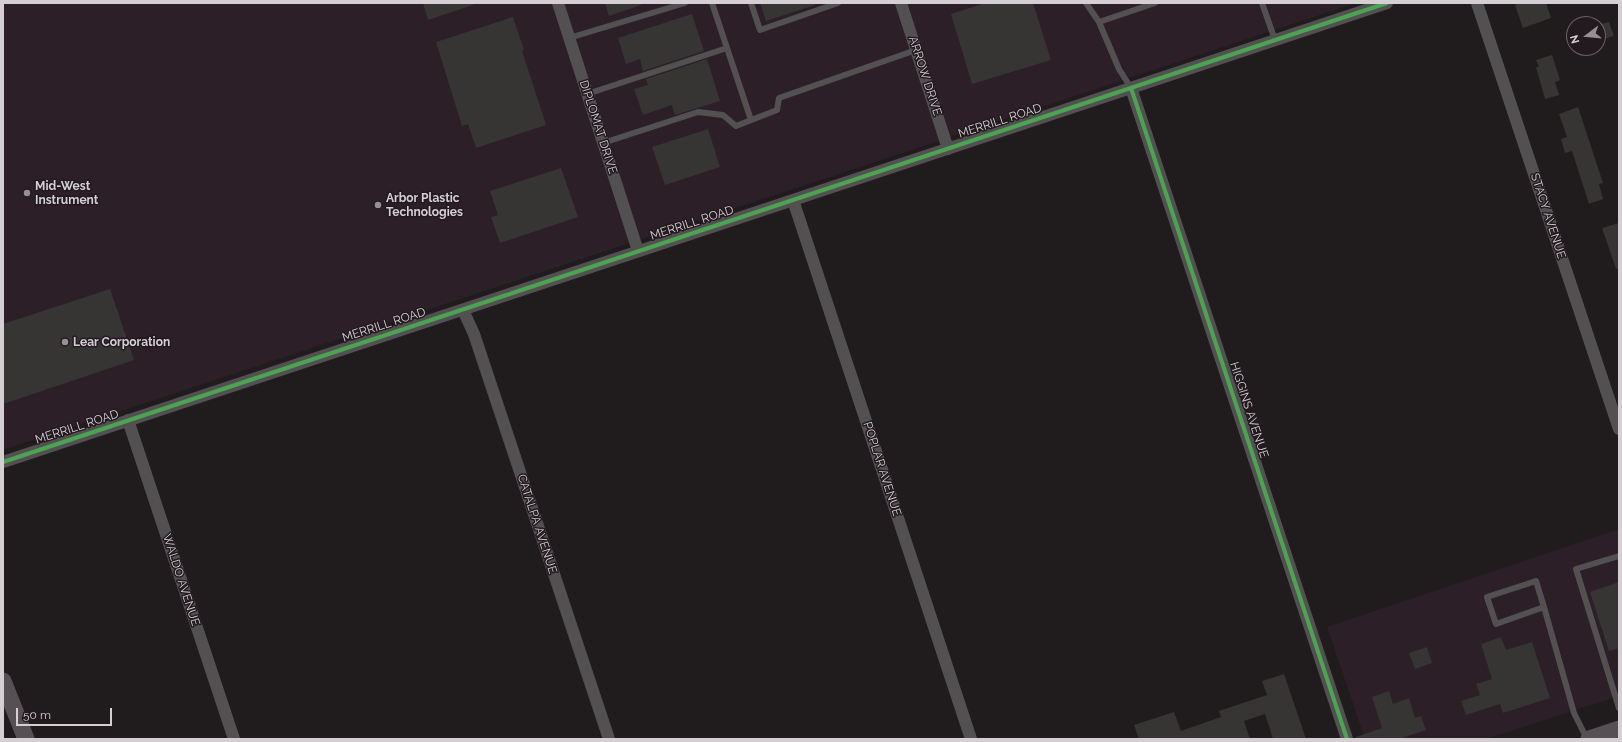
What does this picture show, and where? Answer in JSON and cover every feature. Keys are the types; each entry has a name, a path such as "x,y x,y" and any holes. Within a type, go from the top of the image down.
{"main road":[{"path":"3,681 26,739"},
{"path":"1588,739 1619,729"}],"street":[{"name":"DIPLOMAT DRIVE","path":"558,3 638,251"},
{"name":"ARROW DRIVE","path":"901,3 948,149"},
{"name":"MERRILL ROAD","path":"3,462 1387,3"},
{"name":"STACY AVENUE","path":"1477,3 1619,429"},
{"name":"HIGGINS AVENUE","path":"1131,88 1347,739"},
{"name":"POPLAR AVENUE","path":"792,200 972,739"},
{"name":"CATALPA AVENUE","path":"463,310 474,334 609,739"},
{"name":"WALDO AVENUE","path":"128,420 234,739"}],"lane":[{"path":"569,38 685,3"},
{"path":"712,3 751,120"},
{"path":"751,3 760,30 838,3"},
{"path":"1086,3 1099,22 1119,68 1131,88"},
{"path":"1099,22 1155,3"},
{"path":"1262,3 1275,40"},
{"path":"587,94 727,48"},
{"path":"603,143 698,112 723,115 736,126 777,110 779,98 916,50"},
{"path":"1619,556 1576,569 1619,708"},
{"path":"1544,607 1496,624 1487,597 1536,581 1544,607 1574,713 1588,739"}],"shaded area":[{"path":"3,3 1356,3 3,450"},
{"path":"1619,529 1619,696 1486,739 1365,739 1327,627"}],"building":[{"path":"423,3 473,3 473,5 428,20"},
{"path":"605,3 641,3 641,5 609,16"},
{"path":"760,3 815,3 815,5 766,21"},
{"path":"985,3 1033,3 1051,60 972,84 951,14"},
{"path":"1522,3 1546,3 1551,18 1523,28 1515,5"},
{"path":"692,14 704,51 643,71 640,59 626,64 618,38"},
{"path":"513,17 524,50 522,51 546,125 476,148 468,124 462,126 436,42"},
{"path":"1609,22 1614,36 1606,38 1606,23"},
{"path":"1552,55 1560,80 1555,82 1559,95 1545,99 1536,67 1539,67 1536,60"},
{"path":"707,59 720,101 675,115 672,105 643,115 634,89 648,85 646,79"},
{"path":"1578,107 1603,183 1599,184 1603,199 1589,204 1572,151 1565,153 1561,139 1567,137 1559,114"},
{"path":"708,129 720,167 665,185 652,147"},
{"path":"561,168 578,217 500,243 491,217 498,215 490,191"},
{"path":"1619,223 1619,268 1616,269 1602,228"},
{"name":"Lear Corporation","path":"110,289 134,360 3,404 3,324"},
{"path":"1619,582 1619,648 1609,651 1590,592"},
{"path":"1501,637 1506,650 1532,642 1550,698 1503,713 1500,704 1466,715 1461,701 1480,695 1476,684 1492,679 1481,644"},
{"path":"1427,647 1432,663 1415,669 1409,653"},
{"path":"1284,674 1306,739 1273,739 1265,714 1244,721 1250,739 1139,739 1134,725 1174,712 1181,731 1221,717 1219,711 1267,695 1262,681"},
{"path":"1389,691 1393,704 1409,698 1415,718 1421,716 1426,730 1399,739 1356,739 1356,737 1382,728 1372,697"}],"cycle path":[{"path":"3,462 1387,3"},
{"path":"1131,88 1347,739"}],"place":[{"name":"Mid-West Instrument","path":"27,193"},
{"name":"Arbor Plastic Technologies","path":"378,205"},
{"name":"Lear Corporation","path":"65,342"}]}
